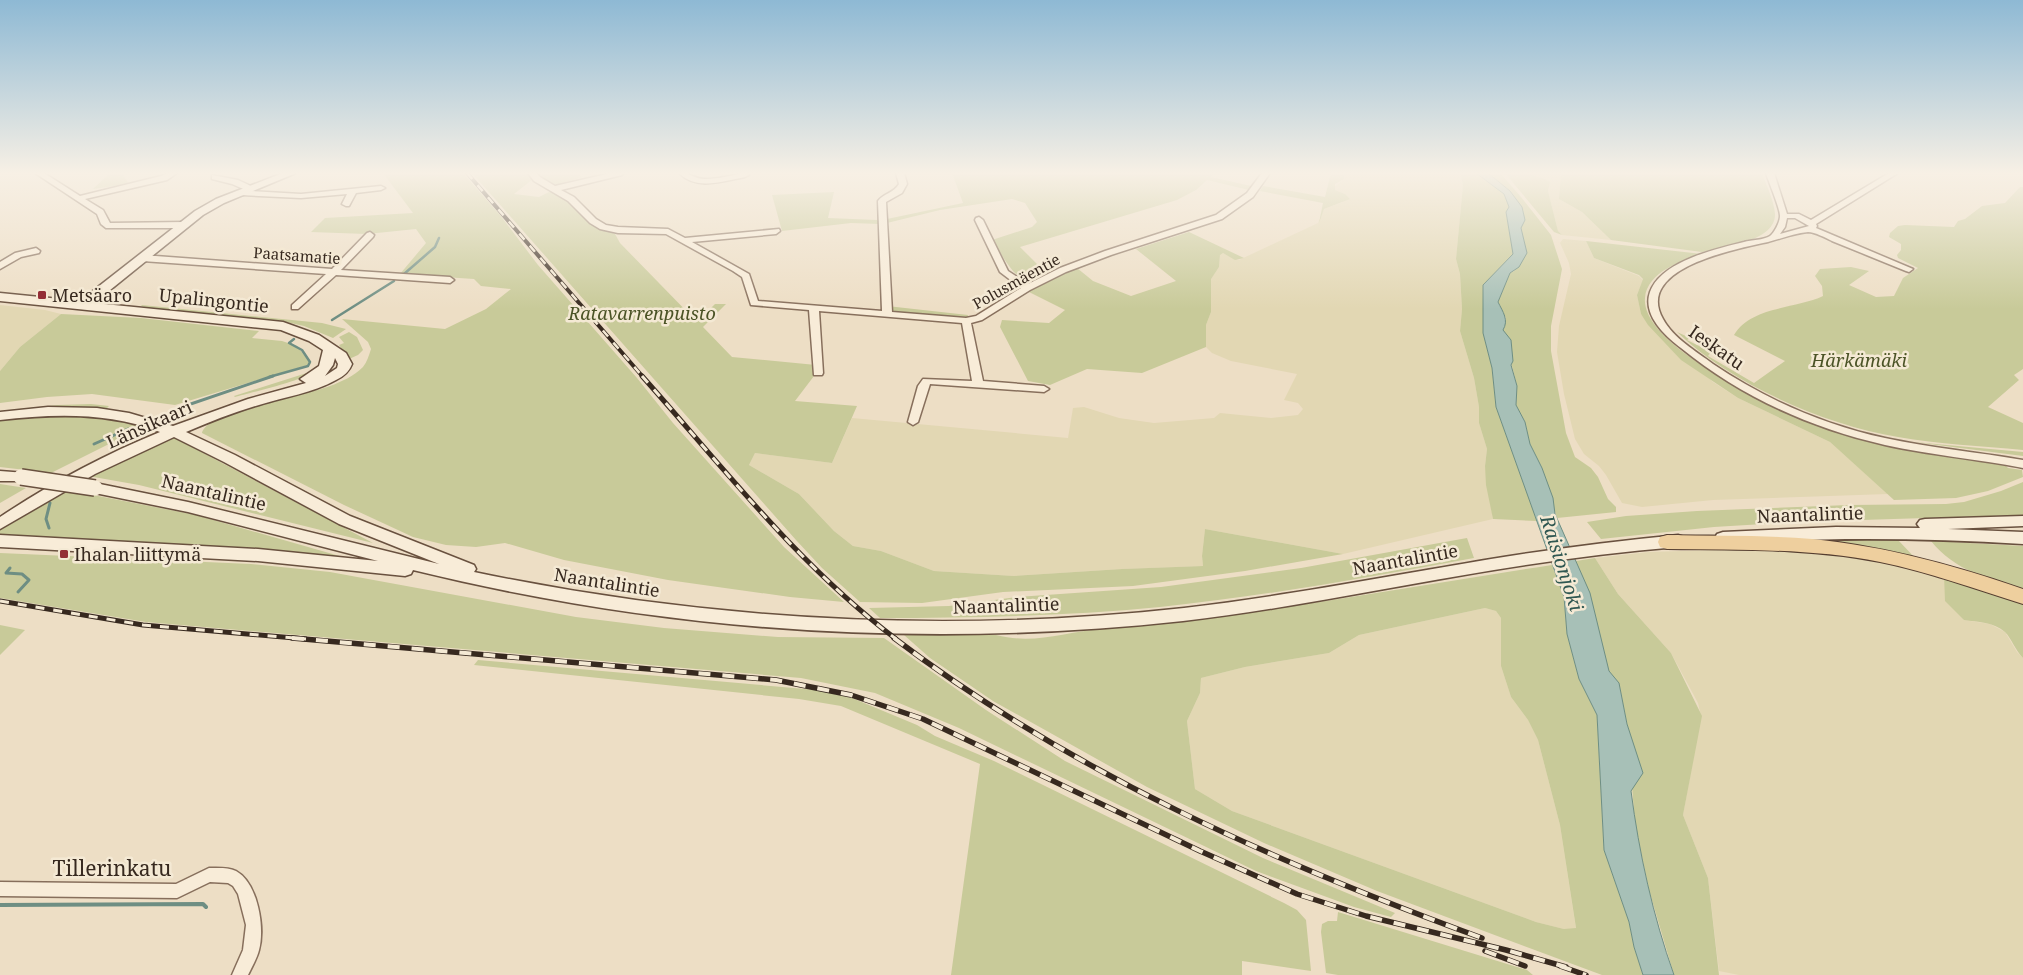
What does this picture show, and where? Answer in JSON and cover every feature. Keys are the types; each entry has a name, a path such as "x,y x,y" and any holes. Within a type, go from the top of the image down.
{"main road":[{"path":"82,306 192,218"},
{"name":"Upalingontie","path":"0,297 283,326 306,333 320,341 329,350 341,356 345,364 339,373 318,379"},
{"name":"Länsikaari","path":"0,514 121,447 318,379"},
{"path":"0,416 59,411 90,412 130,418 168,431 359,528 516,587"},
{"name":"Länsikaari","path":"0,524 59,488 168,431"},
{"name":"Naantalintie","path":"0,476 20,477 95,488 197,508 464,576 636,608 773,622 912,627 1028,626 1185,614 1518,560 1610,547 1667,542 1795,533 1935,534 2023,538"},
{"path":"1795,533 1899,525 2023,521"},
{"path":"0,542 258,555 464,576"},
{"path":"1667,542 1766,544 1832,548 1892,558 1936,569 2023,597"}],"street":[{"path":"104,218 105,224 109,226 184,224"},
{"path":"590,218 602,227 618,230 660,230 685,240 776,231"},
{"path":"883,218 887,314"},
{"name":"Polusmäentie","path":"685,240 746,276 754,302 966,321 979,318 1027,288 1079,263 1214,218"},
{"path":"1774,236 1781,226 1783,218"},
{"path":"1800,218 1811,226 1909,269"},
{"path":"1774,236 1811,226 1823,218"},
{"path":"979,220 1004,272 1027,288"},
{"path":"295,307 370,235"},
{"name":"Ieskatu","path":"1774,236 1693,260 1665,277 1655,289 1652,299 1656,316 1664,329 1684,347 1727,377 1811,418 1883,440 2023,464"},
{"path":"0,266 18,255 36,250"},
{"name":"Paatsamatie","path":"142,258 450,280"},
{"path":"814,308 818,373"},
{"path":"966,321 978,384"},
{"path":"913,422 923,386 927,381 1044,389"},
{"name":"Ieskatu","path":"1985,457 2023,459"},
{"name":"Tillerinkatu","path":"0,889 177,891 209,875 230,876 238,881 245,890 254,925 251,950 240,975"}],"shaded area":[{"path":"1320,218 1460,218 1456,259 1460,274 1462,309 1460,331 1474,378 1479,407 1479,423 1487,449 1485,466 1493,519 1343,554 1205,529 1202,556 1203,566 1014,576 934,571 881,551 853,546 834,531 799,494 749,465 755,453 832,463 852,418 1068,438 1073,408 1084,407 1119,418 1154,423 1214,418 1220,413 1271,418 1298,415 1303,409 1298,403 1284,400 1297,374 1231,361 1212,353 1206,347 1206,325 1211,312 1211,278 1219,267 1220,254 1223,253 1239,260 1318,223"},
{"path":"1555,218 1589,218 1611,240 1562,235 1558,231"},
{"path":"1563,239 1586,241 1594,258 1639,276 1643,280 1637,295 1641,314 1713,382 1738,398 1830,442 1888,494 1713,500 1642,507 1622,503 1606,475 1599,466 1584,454 1575,439 1564,394 1557,352 1559,326 1571,274 1569,263 1560,243"},
{"path":"0,305 45,310 61,314 20,347 0,371"},
{"path":"1746,549 1855,555 1944,575 1964,620 1990,624 2005,632 2017,652 2023,658 2023,975 1739,975 1719,971 1708,878 1683,815 1701,716 1698,703 1671,653 1618,594 1595,558 1649,552"},
{"path":"1485,608 1496,611 1501,618 1501,666 1511,697 1528,720 1538,740 1560,825 1576,929 1564,929 1536,922 1232,811 1195,789 1187,721 1200,693 1201,678 1245,667 1329,653 1359,635"}],"green space":[{"path":"324,218 503,218 538,265 637,378 673,423 784,547 844,602 790,597 668,580 564,560 505,543 476,547 446,545 413,537 344,505 202,433 208,425 220,418 238,411 330,386 347,378 363,367 371,349 368,342 342,319 445,329 486,309 511,289 481,286 474,279 400,274 426,243 416,229 367,234 311,232"},
{"name":"Ratavarrenpuisto","path":"512,218 584,218 590,224 615,234 620,243 697,322 715,304 726,304 703,327 732,357 816,365 814,376 795,401 857,406 832,463 755,453 749,465 799,494 834,531 853,546 881,551 934,571 1014,576 1203,566 1202,556 1205,529 1343,554 1245,571 1133,586 1003,592 922,603 860,602 822,568"},
{"path":"779,218 877,220 880,224 851,223 782,231"},
{"path":"889,218 905,218 887,223 887,219"},
{"path":"1035,218 1115,218 1020,247 1047,274 1031,286 1013,271 992,240 1032,227 1037,222"},
{"path":"1460,218 1507,218 1513,254 1483,285 1483,333 1492,368 1496,407 1537,521 1493,519 1486,485 1485,466 1487,449 1479,423 1479,407 1474,378 1460,331 1462,309 1460,274 1456,259"},
{"path":"1518,218 1538,218 1551,235 1562,269 1551,326 1551,351 1566,433 1575,457 1591,468 1598,477 1608,499 1616,507 1616,512 1557,518 1542,468 1530,444 1525,422 1516,405 1517,386 1503,330 1506,318 1498,302 1510,273 1514,271 1527,253"},
{"path":"1543,218 1555,218 1558,231 1562,235 1554,232"},
{"path":"1589,218 1774,218 1768,230 1749,241 1702,252 1611,240"},
{"name":"Härkämäki","path":"2023,218 2023,369 2014,375 2019,380 1988,407 2023,423 2023,450 1898,437 1840,423 1810,412 1752,385 1699,351 1677,332 1690,338 1687,340 1711,352 1708,356 1754,383 1785,361 1734,335 1751,318 1823,296 1822,286 1815,276 1820,269 1851,267 1869,271 1849,285 1876,297 1894,296 1903,278 1918,268 1898,258 1897,255 1901,250 1901,244 1889,237 1890,233 1898,226 1905,225 1954,227 1958,221 1965,219"},
{"path":"1189,232 1244,258 1235,260 1223,253 1220,255 1219,267 1211,279 1211,312 1206,325 1206,347 1142,373 1087,369 1050,385 1028,381 1000,327 1002,320 1049,323 1065,310 1029,292 1052,276 1077,268 1093,281 1131,296 1176,281 1136,249"},
{"path":"1586,241 1702,254 1675,264 1658,274 1652,281 1647,289 1645,298 1650,318 1667,339 1693,359 1758,397 1791,413 1839,432 1901,448 2006,466 2022,470 2023,477 1988,491 1956,498 1894,500 1830,442 1738,398 1681,360 1648,325 1641,314 1637,295 1643,279 1639,275 1594,258"},
{"path":"142,305 322,323 346,329 333,338 304,326 286,322 152,309"},
{"path":"887,306 968,315 966,321 887,314"},
{"path":"61,314 141,318 259,331 252,338 282,341 297,346 311,364 175,405 92,394 0,403 0,371 20,347"},
{"path":"349,332 357,337 363,350 358,355 349,359 339,345 344,343 339,337"},
{"path":"313,371 308,375 289,382 234,396"},
{"path":"91,404 109,406 106,409 79,407 0,413 0,411 58,405"},
{"path":"81,415 124,421 143,427 51,473 0,467 0,419 25,416"},
{"path":"171,438 175,438 373,543 139,485 88,476"},
{"path":"1914,442 2023,452 2023,456"},
{"path":"2023,482 2023,515 1797,522 1714,527 1601,539 1587,522 1626,516 1697,511 1849,505 1946,504 1964,502"},
{"path":"0,484 26,488 0,503"},
{"path":"58,492 93,495 196,515 343,557 0,535 0,528"},
{"path":"1467,538 1474,558 1317,586 1199,603 1090,613 950,618 880,618 869,608 949,606 1017,597 1161,587 1301,568"},
{"path":"1825,540 1898,540 1917,560 1825,542"},
{"path":"1931,541 2023,546 2023,591 1973,573 1950,560"},
{"path":"0,553 251,564 330,572 576,617 664,628 778,637 884,638 986,710 1065,761 1263,858 1395,913 1391,917 1354,907 1256,871 959,728 875,693 801,678 146,622 0,598"},
{"path":"1595,558 1618,594 1671,653 1702,716 1683,815 1708,878 1719,975 1674,975 1649,890 1635,824 1627,724 1620,688 1609,671 1576,561"},
{"path":"1552,565 1564,597 1567,634 1579,679 1597,715 1604,850 1629,922 1634,947 1643,975 1602,975 1377,891 1264,843 1147,787 993,701 930,658 904,635 996,635 1023,639 1049,637 1327,601","holes":["1485,608 1496,611 1501,618 1501,666 1511,697 1528,720 1538,740 1560,825 1576,928 1564,929 1536,922 1232,811 1195,789 1187,721 1200,693 1201,678 1245,667 1329,653 1359,635"]},
{"path":"1944,575 2023,601 2023,658 2001,629 1985,623 1964,620 1945,601"},
{"path":"0,625 25,630 0,655"},
{"path":"478,660 817,690 852,698 917,725 935,736 994,761 1297,910 1306,920 1311,971 1242,961 1242,975 951,975 980,764 841,706 799,699 474,665"},
{"path":"1338,912 1527,970 1533,975 1338,975 1326,973 1321,932 1322,924 1328,921 1337,921"}],"water":[{"name":"Raisionjoki","path":"1507,218 1525,218 1521,228 1527,253 1519,267 1510,273 1498,302 1505,319 1503,330 1511,340 1513,361 1511,365 1517,386 1516,405 1525,422 1530,444 1542,468 1553,498 1555,514 1590,593 1609,671 1619,683 1627,724 1643,773 1631,791 1638,838 1653,907 1674,975 1643,975 1634,947 1629,922 1604,850 1597,715 1579,679 1567,634 1564,597 1496,407 1492,368 1483,333 1483,285 1513,254"}],"waterway":[{"path":"404,274 435,247 439,238"},
{"path":"332,320 394,281"},
{"path":"269,377 308,366 310,362 302,350 289,343 294,339"},
{"path":"176,409 273,376"},
{"path":"94,444 128,429"},
{"path":"49,528 46,519 50,503"},
{"path":"10,568 6,573 22,574 29,580 18,592"},
{"path":"0,905 203,904 206,907"}],"railway":[{"path":"506,218 643,377"},
{"path":"642,376 732,480 794,547 860,610 896,639"},
{"path":"0,601 143,625 306,639"},
{"path":"292,638 776,680 851,695 923,719 1200,851 1297,894 1366,916 1506,950 1566,967"},
{"path":"894,638 962,687 1032,731 1103,772 1177,810 1327,878 1482,938"},
{"path":"1485,951 1525,966"},
{"path":"1560,966 1586,975"}],"place":[{"name":"Metsäaro","path":"42,295"},
{"name":"Ihalan liittymä","path":"64,554"}]}
